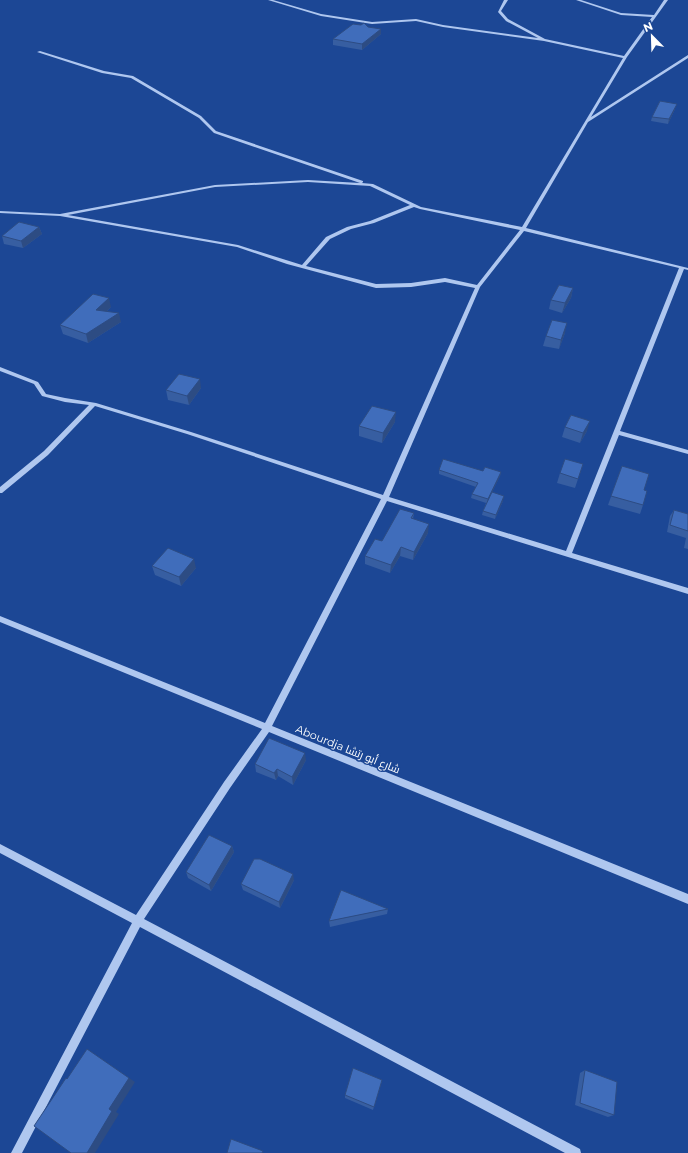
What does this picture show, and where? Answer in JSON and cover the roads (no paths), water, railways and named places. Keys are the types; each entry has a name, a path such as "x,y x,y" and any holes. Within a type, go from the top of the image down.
{"street":[{"path":"270,0 321,15 372,23 416,20 443,26 544,40 625,57"},
{"path":"506,0 499,11 507,20 544,40"},
{"path":"578,0 621,14 654,16"},
{"path":"16,1153 138,921 227,785 267,728 386,498 478,287 523,229 625,57 666,0"},
{"path":"38,52 103,72 132,77 200,117 215,132 371,185 420,208 523,229 685,269 568,554"},
{"path":"586,122 688,56"},
{"path":"60,215 214,186 308,181 371,185"},
{"path":"302,267 328,238 349,228 372,222 414,205"},
{"path":"0,212 60,215 238,246 302,267 376,286 411,286 445,280 478,287"},
{"path":"0,369 36,383 44,395 65,400 94,404 386,498 688,591"},
{"path":"0,491 46,453 94,404"},
{"path":"617,432 688,452"},
{"name":"Abourdja شارع أبو رتشا","path":"0,619 688,899"},
{"path":"0,848 576,1153"}]}
